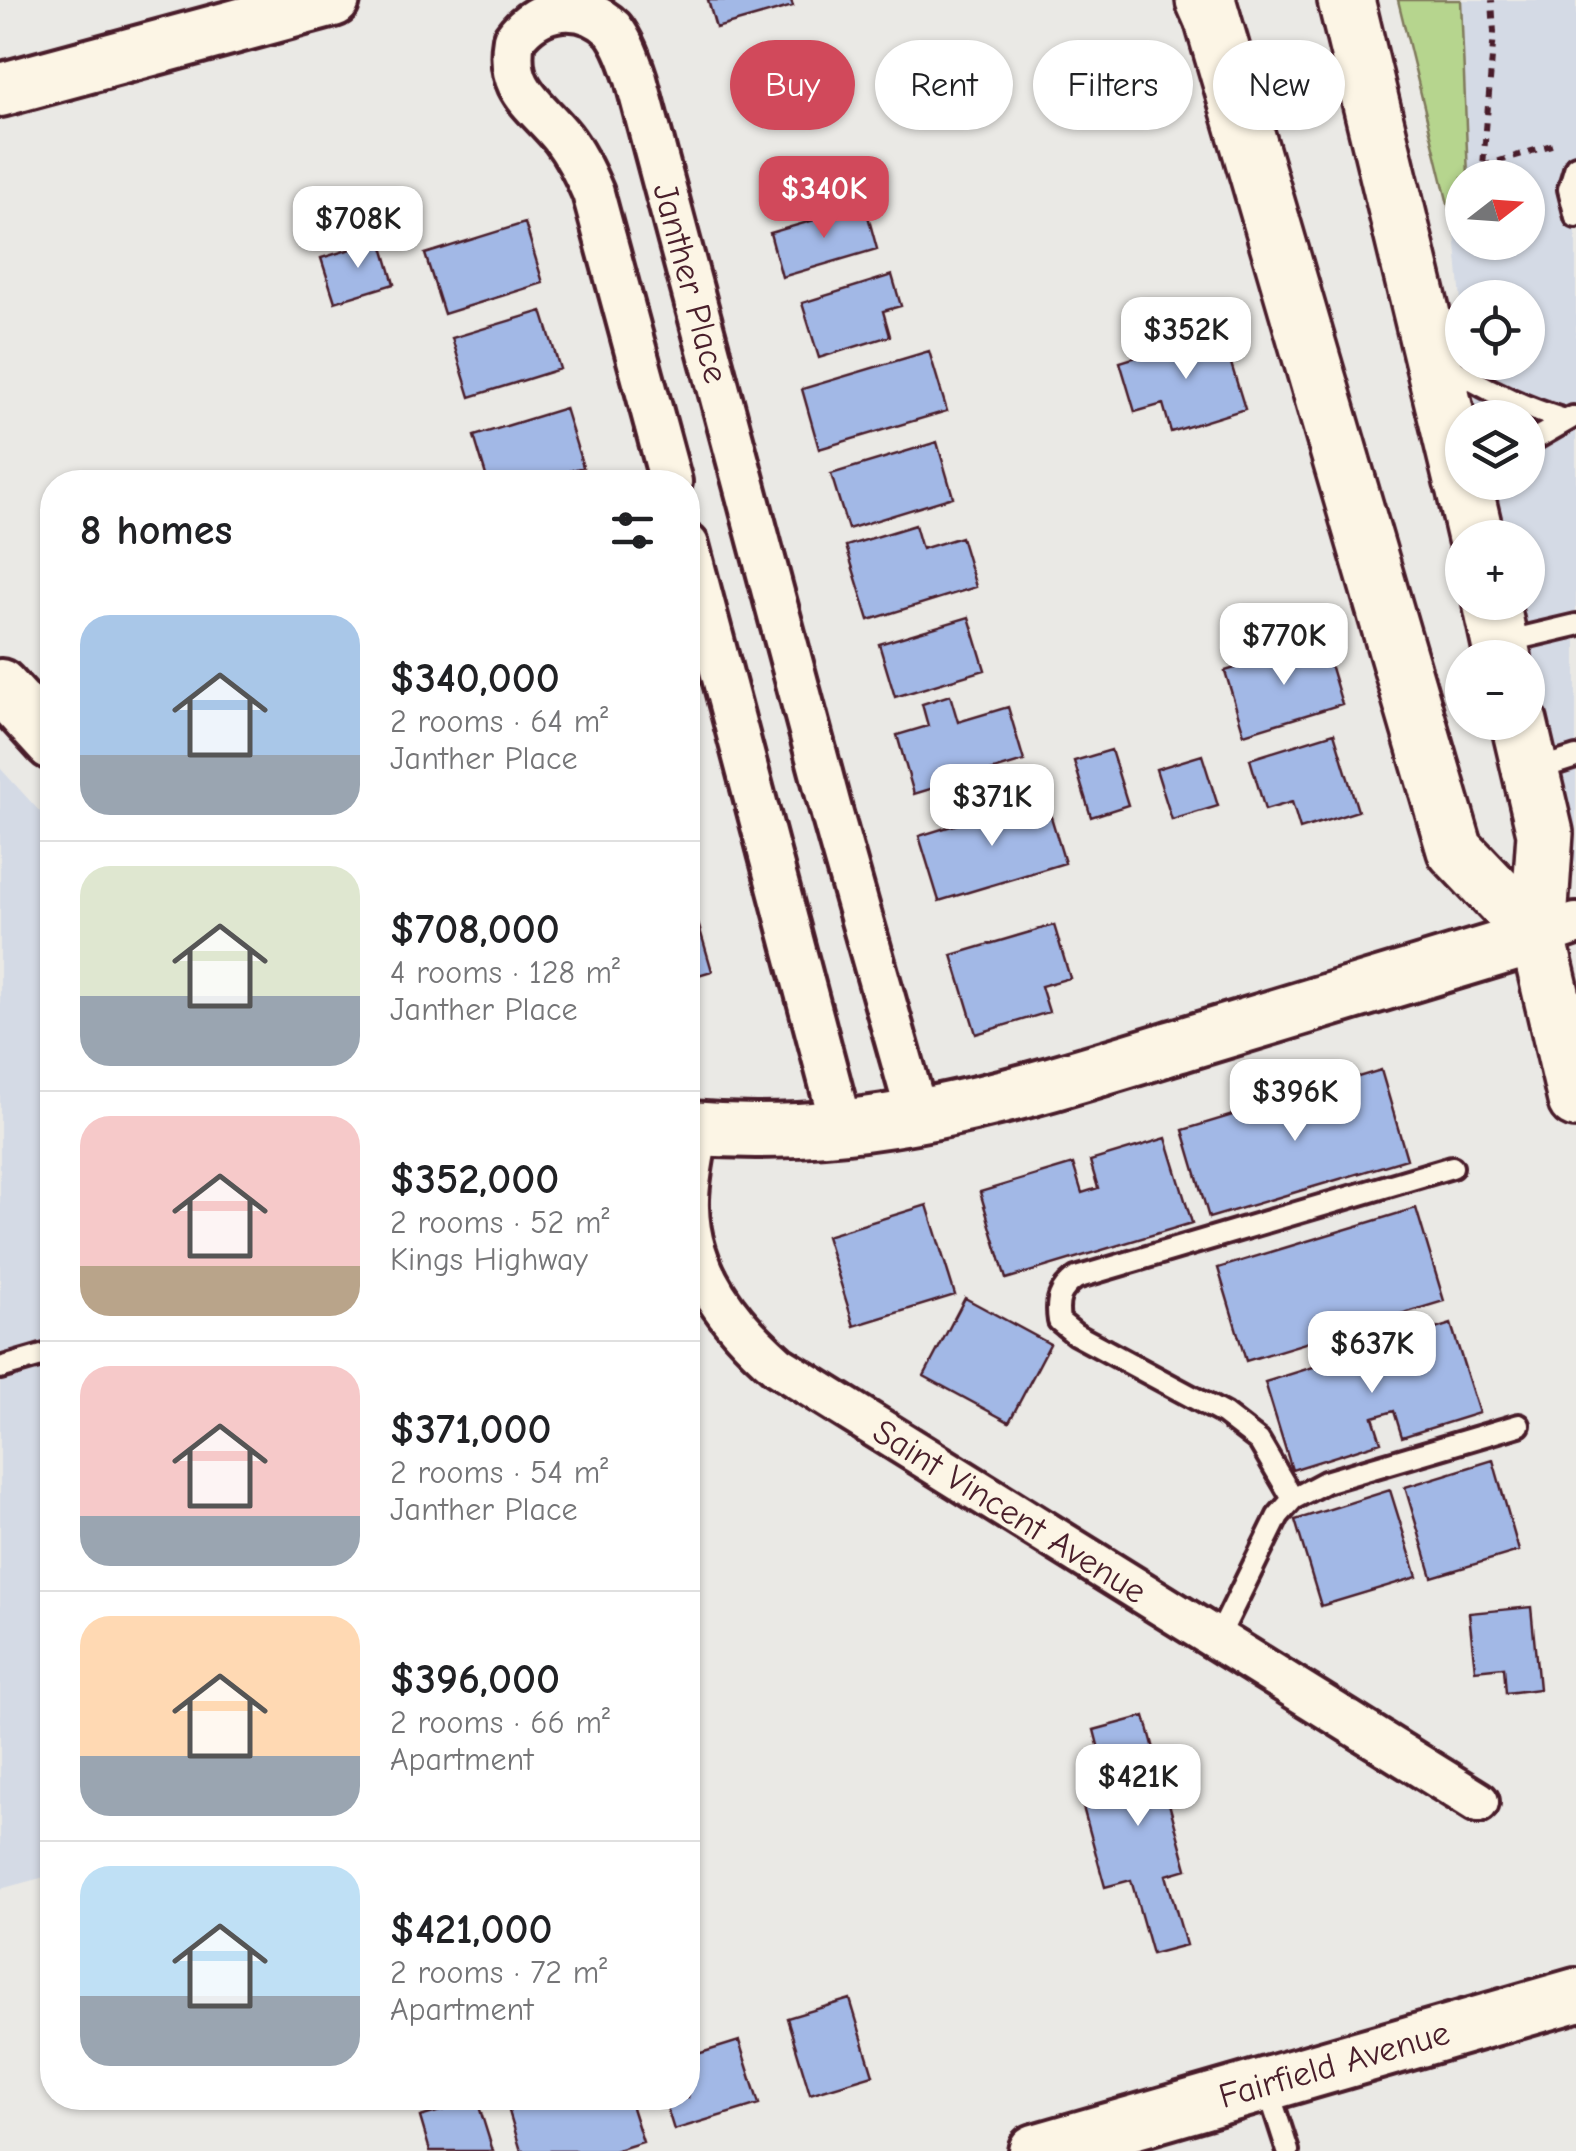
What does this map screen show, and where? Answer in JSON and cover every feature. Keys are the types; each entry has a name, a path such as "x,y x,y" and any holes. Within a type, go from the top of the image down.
{"main road":[{"path":"1346,0 1445,404"},
{"path":"1208,6 1455,850 1557,930"},
{"path":"1542,750 1545,833 1576,1100"}],"street":[{"path":"0,90 333,0"},
{"name":"Janther Place","path":"668,470 593,193 573,152 521,93 516,80 514,39 532,18 552,8 577,8 601,17 620,40 636,78 832,814 918,1118"},
{"path":"700,591 842,1129"},
{"path":"0,686 40,730"},
{"path":"700,1128 760,1132 842,1129 918,1118 1090,1073 1557,930"},
{"name":"Saint Vincent Avenue","path":"700,1260 707,1281 737,1328 778,1366 1478,1802"},
{"name":"Fairfield Avenue","path":"1035,2151 1576,1994"}],"lane":[{"path":"1576,166 1570,189 1576,216"},
{"path":"1431,354 1480,387 1524,408 1570,418"},
{"path":"1545,433 1570,418"},
{"path":"1498,634 1576,625"},
{"path":"1293,1499 1259,1441 1224,1414 1075,1334 1059,1321 1057,1304 1063,1288 1076,1278 1452,1167"},
{"path":"0,1368 40,1356"},
{"path":"1217,1640 1278,1516 1293,1499 1325,1482 1519,1425"},
{"path":"1266,2084 1288,2151"}],"path":[{"path":"1483,160 1494,33 1492,0"},
{"path":"1502,160 1576,137"}],"shaded area":[{"path":"1461,0 1576,0 1576,865 1545,738 1545,640 1521,640 1516,620 1545,620 1545,520 1494,520 1491,500 1545,500 1545,400 1475,400 1473,380 1545,380 1545,280 1459,280 1457,260 1545,260 1545,160 1467,160"},
{"path":"0,768 40,812 40,1878 0,1889"}],"green space":[{"path":"1398,0 1461,0 1467,160 1445,160 1445,192"}],"building":[{"path":"708,0 791,0 793,6 716,28"},
{"path":"865,205 877,249 782,277 770,233"},
{"path":"525,223 543,283 444,314 425,254"},
{"path":"381,240 394,284 335,302 321,258"},
{"path":"892,275 901,306 883,311 890,336 819,358 802,303"},
{"path":"542,311 560,369 470,397 452,338"},
{"path":"1221,331 1245,409 1171,432 1163,404 1135,412 1120,362"},
{"path":"929,351 947,411 819,449 802,389"},
{"path":"565,408 583,467 484,470 474,436"},
{"path":"937,442 953,497 848,529 831,474"},
{"path":"915,525 922,549 961,537 976,587 869,620 846,546"},
{"path":"969,617 985,670 895,697 879,644"},
{"path":"1323,641 1342,704 1244,734 1225,671"},
{"path":"950,695 958,722 1008,707 1024,761 914,794 897,735 928,726 922,704"},
{"path":"1334,733 1358,811 1300,829 1292,802 1265,810 1250,759"},
{"path":"1111,750 1128,805 1091,817 1074,761"},
{"path":"1202,755 1218,806 1172,820 1156,769"},
{"path":"1045,797 1065,863 939,901 919,836"},
{"path":"1054,925 1070,978 1041,986 1049,1012 976,1034 952,955"},
{"path":"700,930 712,971 700,974"},
{"path":"1381,1070 1407,1159 1209,1218 1183,1130"},
{"path":"1166,1138 1192,1223 1006,1279 980,1192 1073,1164 1082,1193 1098,1188 1090,1161"},
{"path":"927,1205 955,1295 854,1326 826,1236"},
{"path":"1416,1208 1444,1301 1246,1361 1218,1268"},
{"path":"965,1298 1050,1344 1009,1422 924,1376"},
{"path":"1451,1324 1479,1413 1402,1437 1394,1411 1373,1417 1381,1442 1292,1470 1265,1382"},
{"path":"1493,1460 1519,1551 1432,1577 1405,1487"},
{"path":"1390,1490 1417,1577 1321,1606 1295,1520"},
{"path":"1531,1607 1539,1689 1506,1693 1504,1667 1475,1670 1469,1613"},
{"path":"1145,1716 1187,1869 1166,1875 1186,1945 1152,1954 1131,1880 1105,1887 1083,1807 1112,1799 1094,1730"},
{"path":"850,1999 873,2075 810,2094 787,2018"},
{"path":"739,2041 759,2104 674,2130 668,2110 700,2110 700,2053"},
{"path":"443,2110 480,2110 493,2151 430,2151 420,2117"},
{"path":"509,2110 633,2110 643,2142 614,2151 521,2151"}]}
